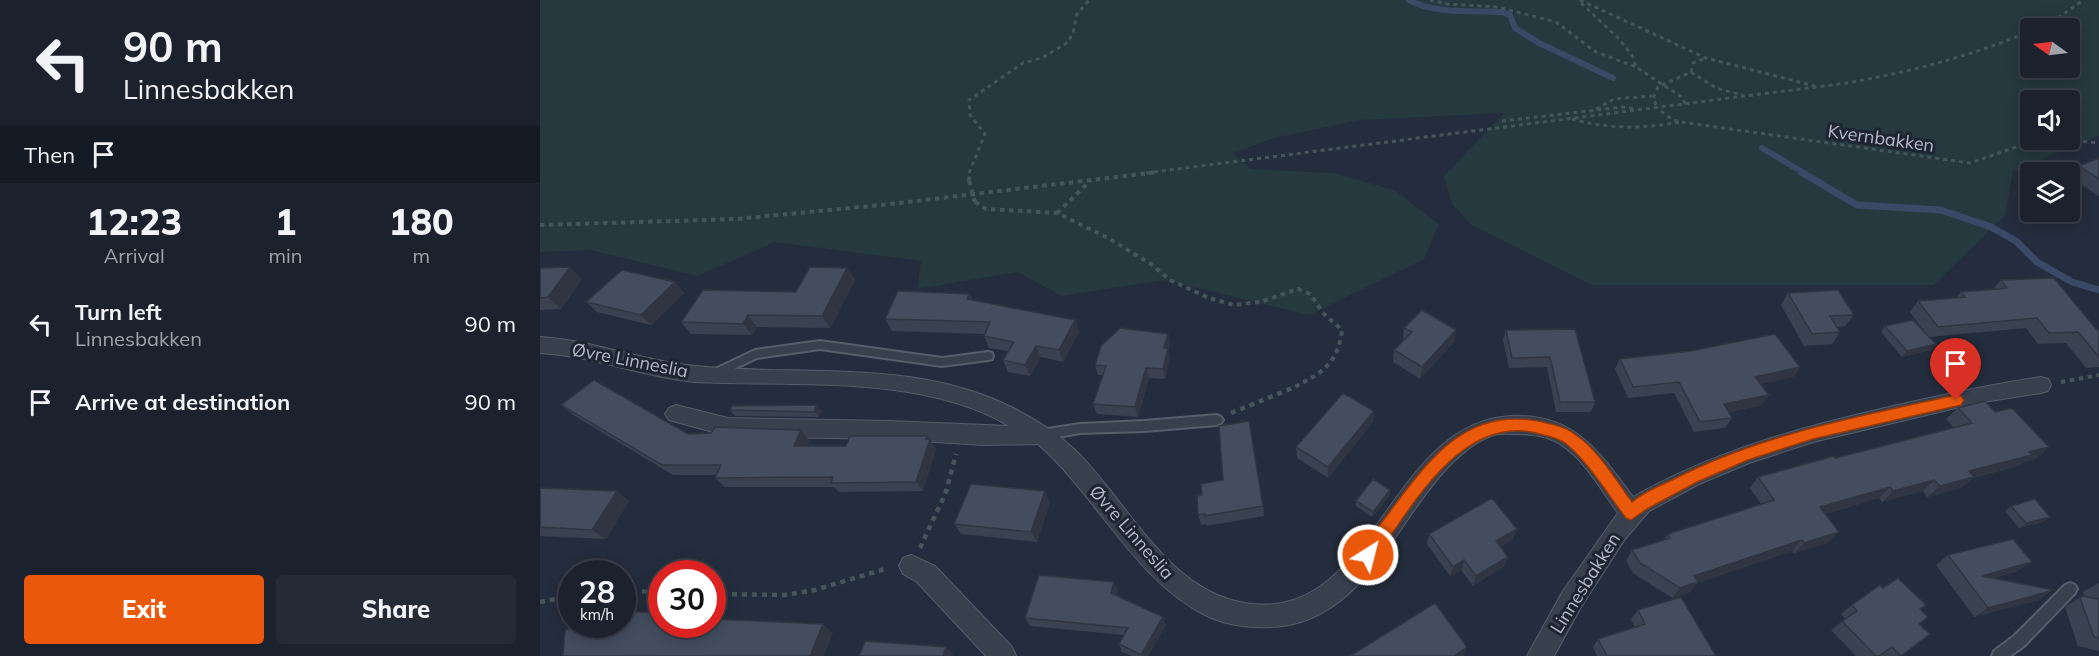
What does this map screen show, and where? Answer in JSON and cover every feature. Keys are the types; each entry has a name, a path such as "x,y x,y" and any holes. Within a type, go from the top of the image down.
{"street":[{"name":"Øvre Linneslia","path":"540,345 593,351 681,372 842,377 905,384 955,395 990,407 1041,435 1068,457 1133,536 1180,586 1219,610 1249,617 1289,614 1311,608 1331,596 1354,574 1423,480 1447,454 1469,437 1490,427 1521,424 1555,431 1571,439 1631,513"},
{"name":"Linnesbakken","path":"1540,656 1572,599 1631,513 1641,504 1691,477 1744,455 1813,433 1977,395 2042,385"},
{"path":"676,414 728,427 1041,435"},
{"path":"911,566 926,574 1003,656"}],"lane":[{"path":"714,374 755,354 820,345 942,362 988,356"},
{"path":"1041,435 1063,429 1084,427 1120,427 1217,420"},
{"path":"1999,656 2019,641 2070,589"}],"path":[{"path":"1089,0 1077,14 1073,33 1068,42 1042,58 1023,63 969,100 967,108 971,120 985,134 985,145 971,165 969,181 975,202 986,209 1057,213 1108,238 1151,264 1170,279 1209,298 1234,304 1260,302 1298,289 1310,294 1323,314 1342,330 1339,350 1333,359 1292,390 1251,402 1217,420"},
{"path":"1430,0 1447,4 1498,7 1556,22 1591,49 1636,67 1683,99 1685,104"},
{"path":"1579,0 1618,38 1632,55 1636,67"},
{"path":"1579,0 1706,58 1819,87"},
{"path":"2057,18 2084,0"},
{"path":"540,225 671,222 777,215 1091,180 1819,87 1899,75 1931,67 2020,35"},
{"path":"1691,72 1693,63 1706,58"},
{"path":"1656,105 1652,96 1659,84 1691,72"},
{"path":"1691,72 1716,88 1747,96"},
{"path":"1596,110 1614,99 1652,96"},
{"path":"1502,121 1623,107 1639,110"},
{"name":"Kvernbakken","path":"1661,111 1673,120 1681,122 1948,162 1970,163 2034,141 2066,140 2099,143"},
{"path":"1571,118 1587,124 1610,126 1681,122"},
{"path":"1057,213 1091,180"},
{"path":"2042,385 2099,375"},
{"path":"726,594 784,595 815,590 885,569 911,566 946,492 963,434"},
{"path":"540,602 558,599"}],"green space":[{"path":"540,0 2099,0 2099,136 2080,144 2080,90 2020,90 2020,150 2065,150 2035,162 2020,162 2020,168 2013,171 2005,216 1933,285 1592,285 1473,226 1452,204 1444,176 1504,113 1359,120 1275,138 1233,153 1251,169 1333,173 1394,190 1439,224 1424,259 1309,315 1164,280 1061,296 1018,272 917,289 921,261 775,242 697,276 591,250 540,252"}],"building":[{"path":"2099,158 2099,179 2080,167"},
{"path":"570,267 548,297 540,298 540,268"},
{"path":"810,267 847,268 822,316 748,315 743,324 681,322 703,290 796,292"},
{"path":"622,270 675,282 641,315 586,302"},
{"path":"2054,278 2099,330 2099,357 2078,332 2049,333 2037,318 1938,327 1918,301 1965,297 1961,292 2007,288 2001,280"},
{"path":"1838,290 1854,315 1830,316 1840,332 1812,334 1788,293"},
{"path":"898,291 969,294 967,299 1075,320 1059,350 1036,346 1025,365 1003,360 1014,342 984,336 990,322 885,319"},
{"path":"1422,310 1456,330 1422,367 1394,350 1412,332 1404,328"},
{"path":"1913,320 1936,344 1907,351 1885,326"},
{"path":"1120,328 1168,334 1164,348 1168,348 1163,369 1146,368 1135,407 1093,404 1106,366 1095,365 1101,346"},
{"path":"1575,329 1595,402 1560,402 1550,357 1512,358 1506,330"},
{"path":"1775,334 1800,367 1755,377 1769,395 1724,404 1732,418 1700,422 1679,382 1633,387 1620,359 1691,351"},
{"path":"594,380 688,434 711,433 715,427 801,430 794,446 846,446 850,436 927,436 926,439 930,439 916,482 831,483 833,477 715,478 721,465 662,465 561,405"},
{"path":"1343,393 1374,411 1328,467 1296,447"},
{"path":"1985,401 1995,412 2012,408 2049,447 2029,452 2032,455 1969,471 1974,477 1940,486 1934,480 1893,491 1890,487 1820,507 1839,532 1804,543 1802,540 1694,576 1698,582 1680,588 1640,563 1632,550 1670,538 1668,534 1774,500 1758,477 1972,423 1958,408"},
{"path":"817,405 814,412 730,410 732,406"},
{"path":"1249,421 1263,506 1204,516 1205,514 1198,515 1197,496 1202,495 1201,484 1223,480 1219,426"},
{"path":"1373,479 1390,490 1373,512 1356,501"},
{"path":"971,484 1045,491 1031,532 954,524"},
{"path":"540,488 617,491 592,530 540,527"},
{"path":"1492,498 1517,529 1496,541 1508,557 1476,576 1464,560 1453,567 1429,534"},
{"path":"2035,499 2050,517 2026,523 2011,506"},
{"path":"2013,539 2032,562 1982,576 2054,590 1988,608 1948,555"},
{"path":"1039,575 1114,582 1111,593 1163,617 1141,655 1119,644 1128,628 1025,618"},
{"path":"1898,578 1926,605 1920,609 1928,617 1919,624 1930,634 1901,656 1892,647 1876,656 1842,621 1857,611 1852,605 1880,585 1883,588"},
{"path":"2082,596 2099,599 2099,638 2094,637 2080,598"},
{"path":"1681,597 1716,656 1607,656 1598,639 1645,624 1638,610"},
{"path":"1435,603 1467,647 1454,656 1350,656"},
{"path":"636,612 648,612 648,638 726,638 726,620 823,624 810,656 563,656 564,638 636,638"},
{"path":"865,641 946,647 943,656 859,656"}],"waterway":[{"path":"1409,0 1443,10 1502,12 1510,15 1515,28 1539,43 1613,78"},
{"path":"1762,148 1804,173"},
{"path":"1801,172 1857,205 1941,210 1991,227 2016,241 2037,262 2072,282 2099,290"}],"route":[{"path":"1368,555 1423,480 1447,454 1469,437 1490,427 1521,424 1555,431 1571,439 1631,513 1641,504 1691,477 1744,455 1813,433 1956,400"}]}
